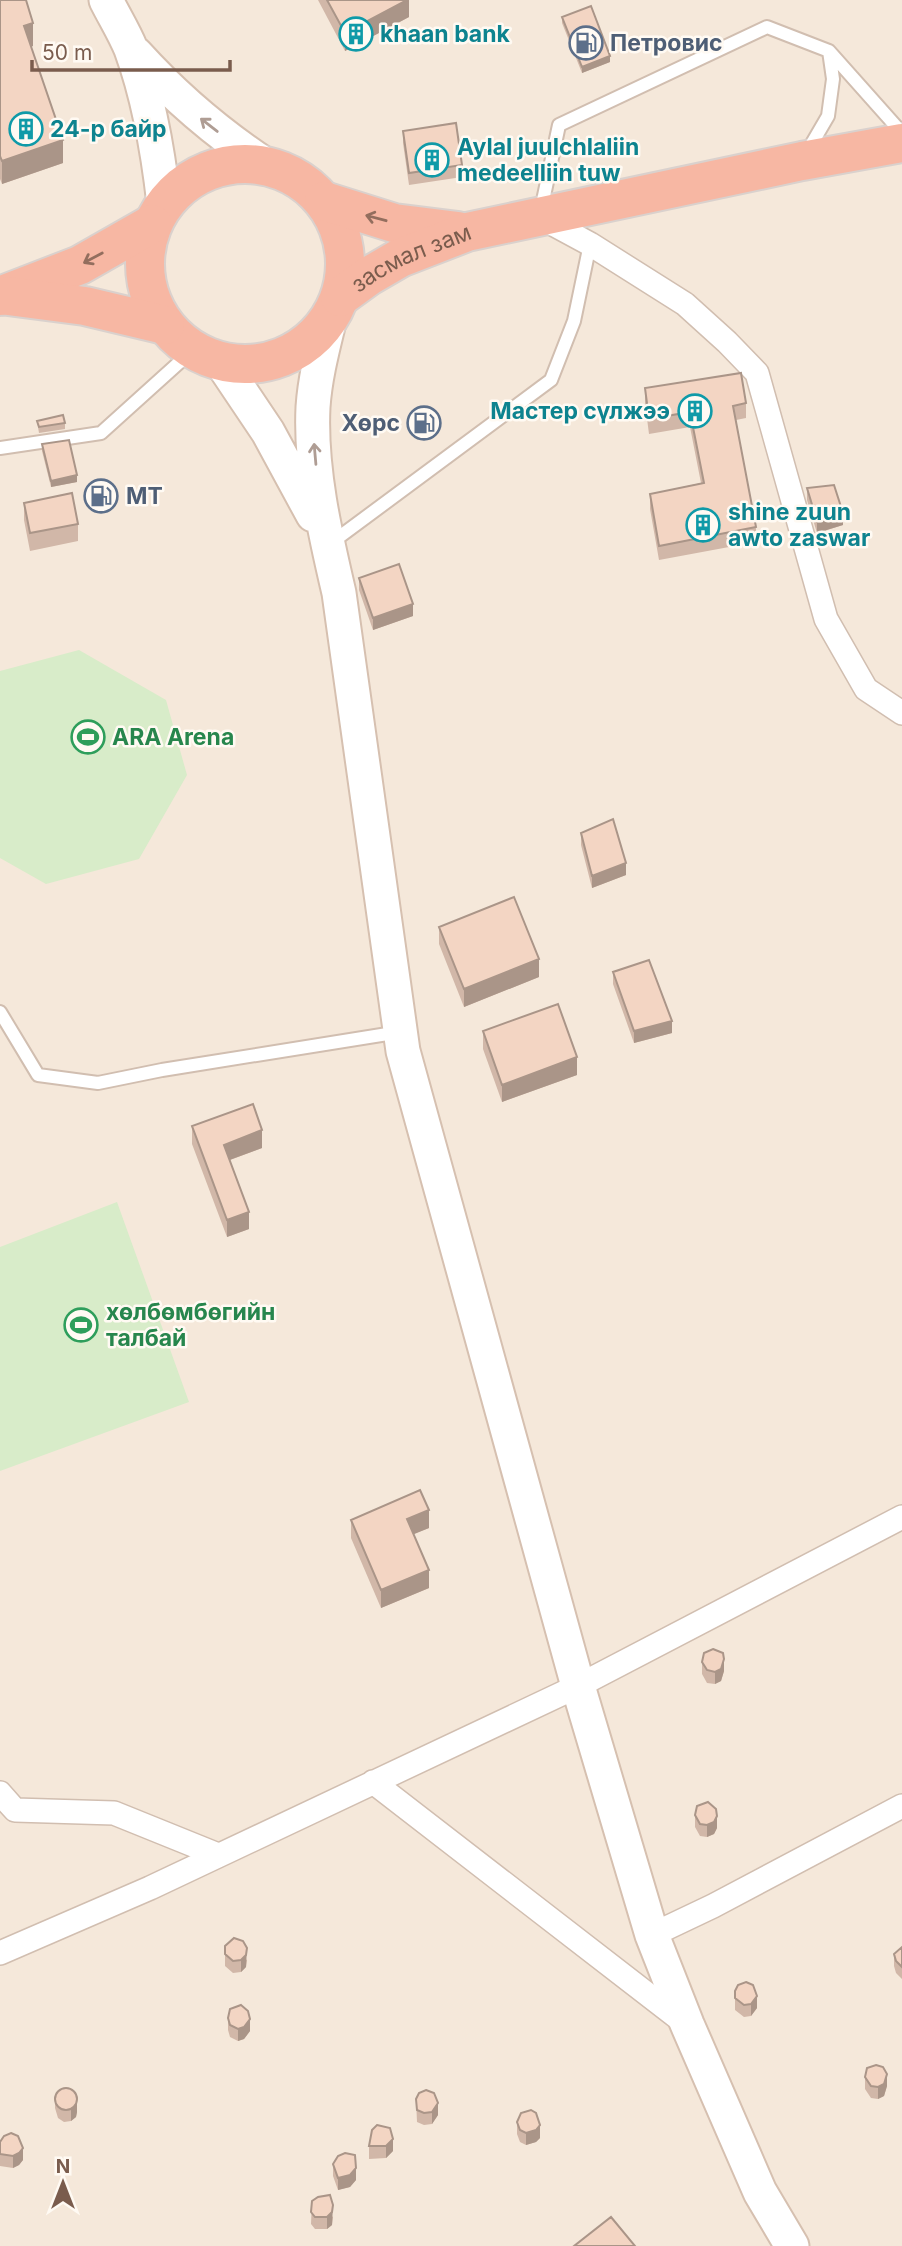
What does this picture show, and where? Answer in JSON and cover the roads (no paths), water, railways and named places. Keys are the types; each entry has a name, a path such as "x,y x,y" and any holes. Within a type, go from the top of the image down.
{"highway":[{"path":"467,232 802,161 902,143"},
{"path":"236,163 264,164 298,177 324,201 341,230 346,264 335,308 309,341 283,357 252,364 193,346 85,306 1,296 80,265 158,214 184,183 208,169 236,163"},
{"name":"засмал зам","path":"324,201 394,223 467,232"},
{"path":"158,214 144,259 148,294 193,346"},
{"name":"засмал зам","path":"335,308 369,276 400,258 467,232"}],"street":[{"path":"106,0 130,47 152,124 158,214"},
{"path":"130,47 192,112 264,164"},
{"path":"540,217 590,244 685,304 757,373 826,619 866,689 902,713"},
{"path":"335,308 319,362 313,407 314,453 328,545 339,593 403,1051 578,1686 652,1935 687,2024 760,2192 792,2246"},
{"path":"193,346 285,460 328,545"},
{"path":"0,1953 218,1856 578,1686 902,1517"},
{"path":"373,1782 687,2024"},
{"path":"0,1793 15,1810 114,1813 218,1856"},
{"path":"652,1935 713,1906 902,1806"}],"lane":[{"path":"540,217 559,125 767,27 829,51 902,133"},
{"path":"802,161 828,117 833,79 829,51"},
{"path":"328,545 551,380 574,321 590,244"},
{"path":"0,448 101,433 193,346"},
{"path":"0,1012 37,1075 98,1083 400,1031"}],"place":[{"name":"khaan bank","path":"356,34"},
{"name":"Петровис","path":"586,43"},
{"name":"24-р байр","path":"26,129"},
{"name":"Aylal juulchlaliin medeelliin tuw","path":"432,160"},
{"name":"Мастер сүлжээ","path":"695,411"},
{"name":"Хөрс","path":"424,423"},
{"name":"MT","path":"101,496"},
{"name":"shine zuun awto zaswar","path":"703,525"},
{"name":"ARA Arena","path":"88,737"},
{"name":"хөлбөмбөгийн талбай","path":"81,1325"}]}
